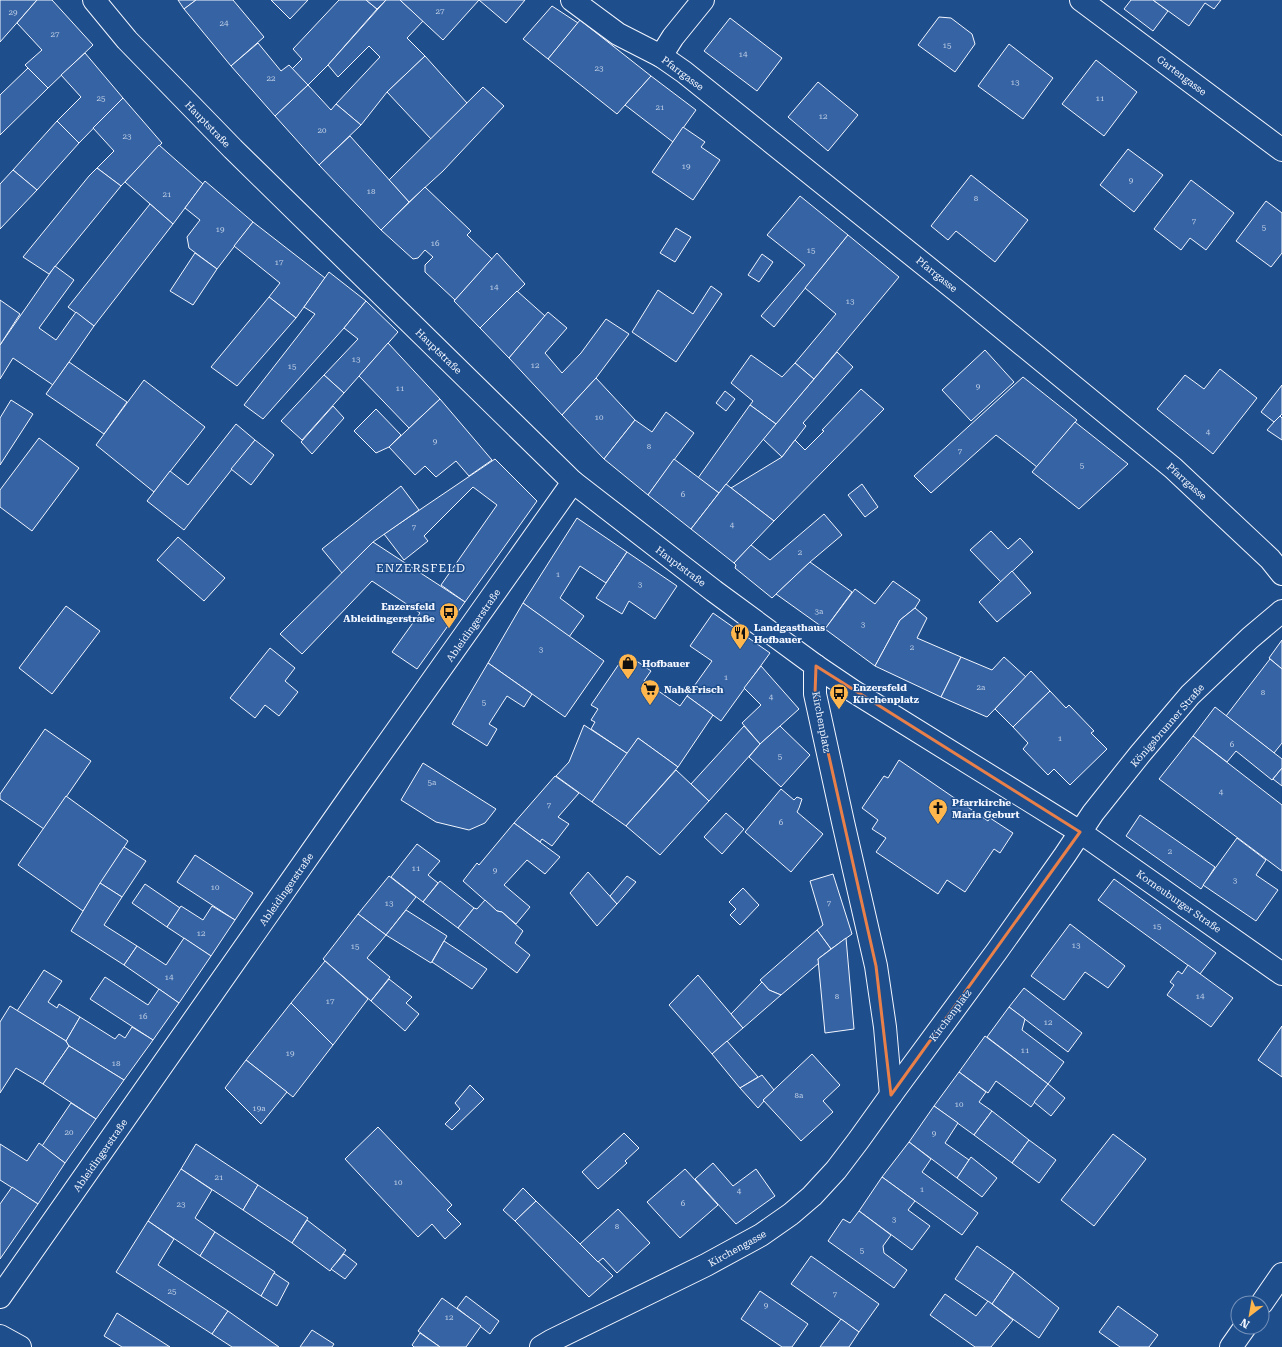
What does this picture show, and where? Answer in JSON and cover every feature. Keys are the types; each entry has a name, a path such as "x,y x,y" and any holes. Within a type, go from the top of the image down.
{"street":[{"name":"Hauptstraße","path":"94,0 127,40 233,149 573,482 708,586 816,666"},
{"name":"Pfarrgasse","path":"572,0 618,34 661,56 684,72 962,294 1173,468 1258,548 1282,574"},
{"path":"661,56 673,37 702,0"},
{"name":"Gartengasse","path":"1081,0 1282,150"},
{"name":"Ableidingerstraße","path":"0,1297 354,791 573,482"},
{"name":"Königsbrunner Straße","path":"1080,832 1093,813 1140,754 1190,695 1250,638 1282,611"},
{"path":"816,666 1080,832"},
{"name":"Kirchenplatz","path":"816,666 815,694 879,981 891,1095"},
{"name":"Kirchenplatz","path":"891,1095 1066,856 1080,832"},
{"name":"Korneuburger Straße","path":"1080,832 1280,970"},
{"name":"Kirchengasse","path":"550,1345 761,1236 791,1214 812,1196 836,1170 891,1095"},
{"path":"1269,1295 1280,1281"},
{"path":"1231,1347 1239,1335"},
{"path":"0,1336 20,1347"}],"highlighted area":[{"path":"816,666 1080,832 891,1095 876,966 815,694"}],"building":[{"path":"0,0 37,0 0,42"},
{"path":"37,0 52,0 93,45 48,88 25,65 42,50 17,23"},
{"path":"178,0 196,0 184,9"},
{"path":"196,0 233,0 264,37 231,66 184,9"},
{"path":"271,0 308,0 290,19"},
{"path":"339,0 366,0 377,9 328,65 308,85 292,69 302,59 293,49"},
{"path":"366,0 386,0 377,9"},
{"path":"386,0 400,0 423,21 407,38 425,56 387,92 361,125 336,104 380,57 369,46 338,77 328,65"},
{"path":"400,0 479,0 443,40"},
{"path":"479,0 525,0 506,23"},
{"path":"1131,0 1153,0 1168,11 1153,31 1124,9"},
{"path":"1153,0 1221,0 1214,9 1205,3 1189,26"},
{"path":"552,6 578,23 548,59 523,39"},
{"path":"939,17 951,18 972,34 975,44 955,72 918,45"},
{"path":"730,18 782,58 757,91 704,51"},
{"path":"580,20 651,76 617,114 548,59"},
{"path":"258,43 281,71 289,65 308,85 275,116 231,66"},
{"path":"1009,44 1053,78 1023,119 978,86"},
{"path":"85,53 123,98 79,143 57,121 81,97 61,75"},
{"path":"425,56 467,103 431,139 387,92"},
{"path":"1096,60 1137,92 1104,136 1062,104"},
{"path":"28,68 48,88 0,135 0,95"},
{"path":"651,76 696,110 673,142 625,105"},
{"path":"818,82 858,115 828,151 788,117"},
{"path":"308,85 331,110 336,104 361,125 319,165 275,116"},
{"path":"483,87 504,106 443,171 409,202 389,180"},
{"path":"123,98 162,143 121,186 97,168 114,151 93,128"},
{"path":"57,121 79,143 37,190 13,170"},
{"path":"683,127 705,142 701,147 720,160 693,200 652,172"},
{"path":"350,136 409,202 381,230 319,165"},
{"path":"159,145 203,184 173,224 125,182"},
{"path":"1128,149 1163,175 1134,212 1100,185"},
{"path":"97,168 121,186 49,274 23,257"},
{"path":"13,170 37,190 0,229 0,184"},
{"path":"971,175 1028,220 995,262 956,231 948,240 931,226"},
{"path":"1191,180 1234,213 1206,250 1190,238 1181,250 1154,229"},
{"path":"205,181 253,222 217,269 189,248 187,237 200,220 185,208"},
{"path":"425,187 471,231 467,235 492,259 455,300 425,272 425,265 433,257 425,250 418,258 413,259 381,230"},
{"path":"800,196 848,235 774,327 761,316 805,265 767,235"},
{"path":"1266,201 1282,213 1282,253 1271,267 1236,241"},
{"path":"150,204 173,224 94,326 68,307"},
{"path":"253,222 325,278 296,318 269,297 280,283 234,246"},
{"path":"676,228 691,237 675,262 660,253"},
{"path":"848,235 899,277 814,379 795,363 836,314 805,288"},
{"path":"195,253 217,269 193,305 170,291"},
{"path":"497,253 525,284 480,328 454,301"},
{"path":"762,254 773,262 759,282 748,275"},
{"path":"55,266 74,280 39,328 56,340 76,312 94,326 53,385 13,358 0,379 0,345"},
{"path":"329,272 366,301 263,419 244,405 315,314 304,307"},
{"path":"711,286 722,294 676,362 632,332 658,290 693,314"},
{"path":"517,291 545,316 509,358 480,328"},
{"path":"269,297 296,318 237,386 211,367"},
{"path":"0,300 20,314 0,345"},
{"path":"366,301 398,332 344,393 324,375 358,339 344,328"},
{"path":"548,312 567,328 545,353 562,373 581,353 606,319 629,334 596,378 562,415 509,358"},
{"path":"388,343 440,399 409,428 359,376"},
{"path":"985,350 1014,382 971,421 942,390"},
{"path":"837,352 853,367 803,423 806,426 782,457 763,439"},
{"path":"751,355 782,377 795,363 814,379 776,424 750,405 753,401 731,383"},
{"path":"69,362 127,402 104,434 46,394"},
{"path":"1220,369 1257,398 1213,454 1157,409 1185,375 1204,389"},
{"path":"324,375 344,393 302,440 281,421"},
{"path":"1023,377 1077,420 1037,467 996,435 931,493 914,476"},
{"path":"596,378 635,420 604,459 562,415"},
{"path":"144,380 205,427 154,492 96,445"},
{"path":"1282,385 1282,414 1274,422 1261,412"},
{"path":"861,389 884,409 774,521 731,488 782,457 795,440 805,450"},
{"path":"725,391 735,399 726,411 716,403"},
{"path":"440,399 492,460 469,476 456,461 436,477 425,466 415,475 389,447"},
{"path":"11,400 33,414 0,465 0,418"},
{"path":"750,405 776,424 719,493 698,478"},
{"path":"333,406 344,418 312,454 301,442"},
{"path":"376,409 401,435 389,447 376,453 354,431"},
{"path":"666,412 694,433 648,495 604,459 635,420 652,432"},
{"path":"1280,416 1282,418 1282,440 1267,430"},
{"path":"1075,422 1128,464 1079,509 1032,472"},
{"path":"236,424 255,440 184,530 147,501 170,471 188,485"},
{"path":"39,438 79,468 32,531 0,507 0,490"},
{"path":"255,440 274,455 251,485 231,469"},
{"path":"495,459 537,501 465,602 441,585 497,505 473,487 424,536 428,541 404,560 384,534"},
{"path":"674,459 719,493 691,529 648,495"},
{"path":"726,484 774,521 734,563 691,529"},
{"path":"862,484 878,507 865,517 848,495"},
{"path":"401,486 419,510 373,542 342,573 322,549"},
{"path":"824,514 842,535 810,562 772,598 735,568 736,565 734,563 751,545 770,560"},
{"path":"577,518 627,552 606,583 580,566 560,598 584,616 569,637 523,603"},
{"path":"991,531 1008,549 1020,538 1033,552 1001,582 970,550"},
{"path":"178,537 225,578 204,601 157,560"},
{"path":"373,542 465,602 417,669 392,652 420,613 372,581 302,654 280,634"},
{"path":"627,552 677,586 655,619 629,601 622,614 596,598"},
{"path":"810,562 852,592 825,629 776,594"},
{"path":"1012,571 1031,593 997,622 979,602"},
{"path":"893,581 920,600 915,608 900,620 875,666 825,629 855,589 875,604"},
{"path":"523,603 604,661 565,717 488,663"},
{"path":"66,606 100,631 52,694 19,668"},
{"path":"915,608 927,618 917,638 961,657 941,697 875,666 900,620"},
{"path":"713,613 770,653 721,721 687,696 712,661 690,646"},
{"path":"1282,640 1282,669 1269,658"},
{"path":"270,648 295,668 285,681 298,692 279,716 265,705 255,718 230,698"},
{"path":"628,655 651,671 644,681 680,706 687,696 713,715 678,767 638,738 628,754 591,729 595,722 591,720 598,709 591,705 619,664 621,666"},
{"path":"961,657 992,670 1004,657 1026,677 987,717 941,697"},
{"path":"1270,659 1282,669 1282,743 1274,753 1226,716"},
{"path":"488,663 532,694 524,707 507,696 489,724 497,729 487,746 452,724"},
{"path":"761,666 799,709 760,744 742,723 761,705 744,688"},
{"path":"1031,671 1050,691 1013,727 995,709"},
{"path":"1050,691 1066,708 1069,705 1094,731 1091,733 1107,749 1070,785 1054,769 1048,775 1023,749 1028,743 1013,727"},
{"path":"1215,707 1282,759 1282,768 1272,780 1236,751 1227,762 1193,736"},
{"path":"584,725 628,754 592,802 556,776 569,762"},
{"path":"744,726 760,744 709,801 691,784"},
{"path":"780,726 810,755 781,787 749,757 760,744"},
{"path":"45,729 91,761 44,829 0,799 0,794"},
{"path":"1193,736 1282,805 1282,871 1159,779"},
{"path":"638,738 678,767 626,826 592,802"},
{"name":"Pfarrkirche Maria Geburt","path":"899,760 988,821 990,818 1013,833 1000,853 994,849 965,892 947,880 938,894 876,852 886,838 872,829 878,820 862,808 884,776 888,778"},
{"path":"423,763 496,809 485,823 469,830 436,822 401,800"},
{"path":"1282,768 1282,786 1273,779"},
{"path":"676,770 709,801 660,855 626,826"},
{"path":"555,776 579,793 558,817 569,824 552,846 542,839 540,842 514,823"},
{"path":"781,789 794,800 797,797 802,799 797,812 823,834 791,872 745,832"},
{"path":"66,796 128,841 83,911 18,865"},
{"path":"726,813 744,829 722,854 704,837"},
{"path":"1140,815 1215,867 1201,889 1126,836"},
{"path":"514,823 560,857 545,874 527,860 504,885 530,907 516,924 502,912 497,911 463,881 477,863 479,865"},
{"path":"1237,838 1266,860 1256,875 1278,890 1256,921 1203,885"},
{"path":"417,844 440,861 428,875 438,883 423,902 391,877"},
{"path":"124,847 146,861 122,897 100,883"},
{"path":"195,855 253,893 235,920 177,882"},
{"path":"588,872 617,904 597,926 570,893"},
{"path":"833,874 852,934 831,949 817,930 823,925 810,881"},
{"path":"389,876 416,897 386,935 358,914"},
{"path":"627,876 636,882 617,904 610,896"},
{"path":"1114,879 1216,953 1200,974 1098,900"},
{"path":"440,881 474,908 458,928 423,902"},
{"path":"100,883 122,897 104,925 137,946 124,965 71,931"},
{"path":"145,884 180,908 167,927 132,903"},
{"path":"743,888 759,905 740,925 730,915 736,909 729,902"},
{"path":"485,900 497,911 502,912 523,931 515,943 530,955 517,973 458,928 474,908 477,909"},
{"path":"181,906 203,920 212,906 235,920 211,956 167,927"},
{"path":"406,910 447,936 431,963 386,935"},
{"path":"358,914 386,935 367,958 390,977 371,1001 323,959"},
{"path":"1070,924 1125,966 1108,988 1085,972 1064,1000 1031,976"},
{"path":"817,930 831,949 818,959 819,963 781,995 769,990 760,980"},
{"path":"184,938 211,956 179,1003 124,965 137,946 166,965"},
{"path":"846,938 854,1029 825,1033 818,959"},
{"path":"444,941 487,969 472,989 432,962"},
{"path":"325,961 368,999 333,1045 291,1003"},
{"path":"1188,965 1233,998 1211,1027 1167,995 1174,985 1170,982 1178,971 1182,974"},
{"path":"44,970 62,981 48,1002 57,1008 59,1004 80,1017 66,1041 17,1011"},
{"path":"698,975 743,1028 712,1054 669,1005"},
{"path":"105,977 148,1005 159,989 179,1003 153,1040 90,999"},
{"path":"389,979 412,997 406,1003 419,1014 405,1031 371,1001"},
{"path":"762,982 769,990 781,995 743,1028 731,1014"},
{"path":"1024,988 1082,1033 1068,1052 1009,1007"},
{"path":"291,1003 333,1045 293,1097 246,1060"},
{"path":"10,1006 66,1041 69,1046 43,1084 16,1068 0,1093 0,1022"},
{"path":"1009,1007 1025,1019 1022,1030 1064,1062 1048,1084 987,1037"},
{"path":"80,1017 115,1039 119,1034 125,1038 132,1027 153,1040 124,1080 69,1046 66,1041"},
{"path":"1282,1026 1282,1077 1258,1060"},
{"path":"985,1036 1048,1084 1031,1107 996,1081 988,1093 959,1072"},
{"path":"727,1041 758,1077 740,1088 712,1054"},
{"path":"69,1046 124,1080 96,1119 43,1084"},
{"path":"812,1054 840,1085 823,1101 833,1112 801,1141 763,1100"},
{"path":"246,1060 287,1092 261,1124 225,1088"},
{"path":"959,1072 986,1092 979,1102 992,1111 974,1135 934,1106"},
{"path":"762,1075 774,1090 763,1100 764,1101 758,1108 740,1088"},
{"path":"1048,1084 1065,1098 1051,1116 1034,1102"},
{"path":"470,1085 484,1099 452,1130 445,1124 460,1109 455,1103"},
{"path":"71,1103 96,1119 65,1163 42,1146"},
{"path":"934,1106 958,1123 945,1143 969,1160 957,1178 909,1142"},
{"path":"992,1111 1029,1140 1012,1163 974,1135"},
{"path":"378,1127 452,1205 447,1210 461,1224 445,1239 432,1224 418,1237 345,1159"},
{"path":"624,1133 639,1148 625,1161 627,1163 598,1189 582,1172"},
{"path":"1113,1134 1146,1159 1094,1226 1061,1200"},
{"path":"1029,1140 1056,1160 1039,1183 1012,1163"},
{"path":"909,1142 931,1159 922,1172 978,1213 962,1235 882,1177"},
{"path":"39,1143 65,1163 38,1204 0,1180 0,1144 27,1161"},
{"path":"196,1144 258,1185 243,1210 181,1169"},
{"path":"971,1157 997,1178 982,1197 957,1178"},
{"path":"713,1163 733,1186 756,1169 775,1196 736,1224 695,1179"},
{"path":"181,1169 212,1190 195,1218 215,1232 200,1256 148,1221"},
{"path":"685,1169 718,1205 680,1238 647,1202"},
{"path":"882,1177 915,1201 908,1210 930,1226 912,1250 859,1211"},
{"path":"258,1185 308,1218 292,1243 243,1210"},
{"path":"12,1187 38,1204 0,1259 0,1204"},
{"path":"523,1188 536,1201 515,1221 503,1210"},
{"path":"536,1201 613,1276 589,1297 515,1221"},
{"path":"618,1209 650,1243 617,1273 603,1258 598,1262 580,1244"},
{"path":"859,1211 891,1235 883,1246 884,1253 907,1270 894,1288 828,1241 843,1219 850,1223"},
{"path":"307,1220 346,1250 330,1271 292,1243"},
{"path":"148,1221 174,1239 158,1265 228,1311 212,1334 116,1272"},
{"path":"215,1232 275,1272 261,1296 200,1256"},
{"path":"977,1246 1014,1272 992,1304 955,1279"},
{"path":"344,1254 357,1264 345,1279 331,1269"},
{"path":"811,1256 879,1304 859,1332 791,1284"},
{"path":"1014,1272 1059,1308 1039,1338 992,1304"},
{"path":"274,1273 289,1283 277,1306 261,1296"},
{"path":"760,1291 808,1324 792,1347 782,1347 741,1319"},
{"path":"945,1294 976,1316 988,1301 1013,1320 991,1347 975,1347 930,1315"},
{"path":"466,1296 499,1321 490,1334 457,1308"},
{"path":"442,1298 481,1326 466,1347 440,1347 418,1331"},
{"path":"1118,1306 1158,1335 1149,1347 1120,1347 1099,1332"},
{"path":"228,1311 279,1347 232,1347 212,1334"},
{"path":"117,1313 170,1347 122,1347 104,1336"},
{"path":"841,1319 859,1332 849,1347 820,1347"},
{"path":"312,1330 334,1344 332,1347 300,1347"},
{"path":"420,1333 440,1347 414,1347 412,1345"}],"place":[{"name":"Enzersfeld Ableidingerstraße","path":"449,629"},
{"name":"Landgasthaus Hofbauer","path":"740,650"},
{"name":"Hofbauer","path":"628,680"},
{"name":"Nah&Frisch","path":"650,706"},
{"name":"Enzersfeld Kirchenplatz","path":"839,710"},
{"name":"Pfarrkirche Maria Geburt","path":"938,825"}],"district":[{"name":"ENZERSFELD","path":"421,568"}]}
